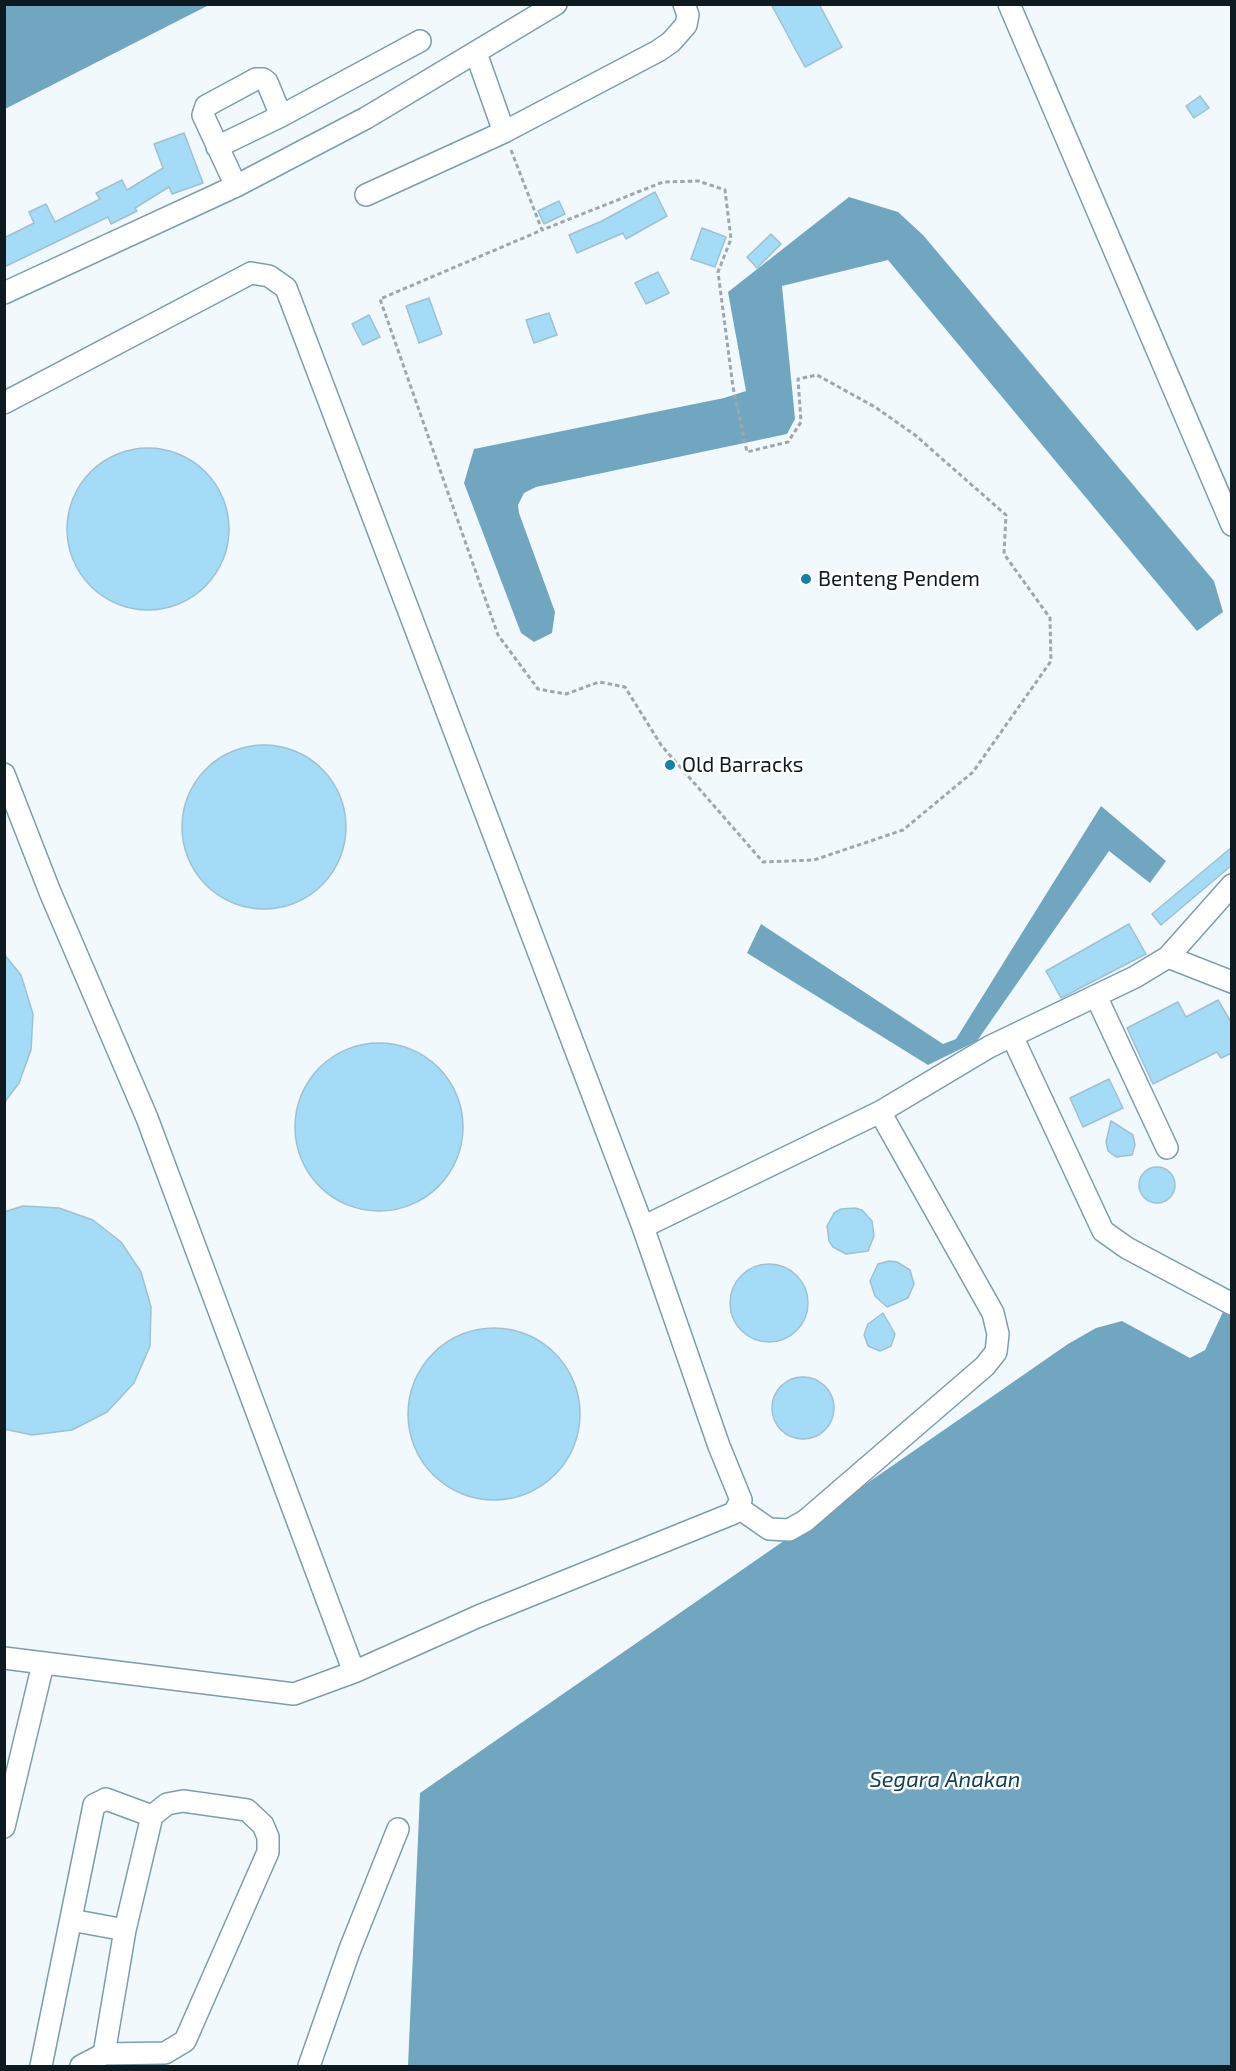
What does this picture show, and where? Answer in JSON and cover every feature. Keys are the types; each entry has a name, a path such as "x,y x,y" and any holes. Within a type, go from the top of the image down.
{"street":[{"path":"4,293 236,186 366,118 556,4"},
{"path":"366,195 504,132 671,42 686,25 688,15 684,4"},
{"path":"1010,4 1232,525"},
{"path":"217,147 281,116 420,41"},
{"path":"476,52 504,132"},
{"path":"236,186 203,115 204,109 256,79 267,82 281,116"},
{"path":"4,403 251,273 269,276 286,288 643,1227 719,1446 741,1500 739,1509 734,1513 479,1616 354,1672 294,1694 4,1658"},
{"path":"4,774 50,892 147,1118 354,1672"},
{"path":"643,1227 880,1112 989,1047 1096,996 1168,957 1232,885"},
{"path":"1168,957 1232,982"},
{"path":"1096,996 1167,1148"},
{"path":"1012,1036 1103,1231 1127,1248 1232,1304"},
{"path":"739,1509 769,1529 789,1530 805,1521 985,1366 996,1352 998,1334 993,1313 880,1112"},
{"path":"4,1827 43,1664"},
{"path":"40,2067 94,1805 106,1799 152,1816"},
{"path":"81,2067 104,2054 165,2053 185,2041 268,1852 268,1837 263,1825 247,1810 183,1801 167,1804 152,1816 124,1930 104,2054"},
{"path":"309,2067 350,1949 398,1828"},
{"path":"71,1920 124,1930"}],"path":[{"path":"504,132 542,230"},
{"path":"698,181 725,190 731,239 718,272 733,387 747,452 788,442 801,422 798,380 817,375 875,407 915,435 1006,516 1004,554 1050,618 1051,661 973,772 903,831 814,860 763,862 661,745 625,687 598,682 566,694 538,689 498,635 380,299 542,230 663,182 698,181"}],"water":[{"path":"5,4 209,5 5,109"},
{"path":"849,197 898,212 923,235 1214,581 1223,612 1197,631 888,260 782,286 795,419 787,434 536,487 524,493 518,505 519,513 555,612 552,633 534,642 521,633 464,483 474,449 724,398 746,391 728,292"},
{"path":"1101,806 1166,861 1150,883 1109,851 977,1041 928,1065 747,953 761,924 943,1044 956,1039"},
{"name":"Segara Anakan","path":"1231,1295 1231,2066 408,2066 420,1793 1068,1344 1096,1328 1122,1321 1190,1358 1205,1350"}],"building":[{"path":"771,4 819,4 842,47 805,67"},
{"path":"1200,96 1209,108 1194,118 1186,106"},
{"path":"184,133 203,183 172,194 169,187 135,208 137,211 111,224 108,217 4,267 4,238 34,223 29,212 46,204 55,222 100,199 96,193 122,180 127,190 163,168 154,144"},
{"path":"655,192 667,216 626,239 623,233 577,253 569,235 602,221"},
{"path":"559,201 565,214 544,224 538,211"},
{"path":"702,228 726,237 715,267 691,259"},
{"path":"771,234 781,244 757,268 747,257"},
{"path":"658,272 669,293 646,304 635,283"},
{"path":"429,298 442,334 419,343 406,306"},
{"path":"549,313 557,335 534,343 526,320"},
{"path":"369,315 380,337 363,345 352,324"},
{"path":"148,448 179,454 205,472 223,498 229,529 223,560 205,586 179,604 148,610 117,604 91,586 73,560 67,529 73,498 91,472 117,454"},
{"path":"264,745 295,751 322,769 340,796 346,827 340,858 322,885 295,903 264,909 233,903 206,885 188,858 182,827 188,796 206,769 233,751"},
{"path":"1232,847 1232,865 1161,925 1152,914"},
{"path":"1129,924 1146,954 1061,998 1046,971"},
{"path":"4,954 21,975 33,1014 31,1050 19,1083 4,1103"},
{"path":"1218,1000 1232,1024 1232,1053 1221,1058 1217,1052 1153,1084 1127,1028 1178,1002 1186,1017"},
{"path":"379,1043 411,1050 438,1068 456,1095 463,1127 456,1159 438,1186 411,1204 379,1211 347,1204 320,1186 302,1159 295,1127 302,1095 320,1068 347,1050"},
{"path":"1109,1079 1123,1108 1083,1127 1070,1098"},
{"path":"1111,1121 1133,1135 1135,1145 1132,1155 1116,1157 1108,1151 1106,1142"},
{"path":"1157,1167 1170,1172 1175,1185 1170,1198 1157,1203 1144,1198 1139,1185 1144,1172"},
{"path":"23,1206 59,1208 93,1220 121,1242 141,1272 151,1307 150,1346 134,1383 107,1412 72,1430 32,1435 4,1429 4,1212"},
{"path":"841,1209 862,1210 872,1221 874,1236 868,1251 846,1254 833,1247 829,1241 827,1226 834,1213"},
{"path":"889,1261 897,1262 910,1270 914,1284 908,1298 887,1307 875,1296 870,1281 878,1264"},
{"path":"769,1264 784,1267 797,1275 805,1288 808,1303 805,1318 797,1331 784,1339 769,1342 754,1339 741,1331 733,1318 730,1303 733,1288 741,1275 754,1267"},
{"path":"883,1313 895,1334 891,1346 880,1351 868,1346 864,1335 868,1324"},
{"path":"494,1328 527,1335 542,1343 554,1354 565,1366 573,1381 580,1414 573,1447 565,1462 554,1474 542,1485 527,1493 494,1500 461,1493 446,1485 434,1474 423,1462 415,1447 408,1414 415,1381 423,1366 434,1354 446,1343 461,1335"},
{"path":"797,1377 809,1377 825,1386 832,1396 834,1408 832,1420 825,1430 809,1439 797,1439 786,1434 777,1425 772,1414 772,1402 777,1391 786,1382"}],"place":[{"name":"Benteng Pendem","path":"806,579"},
{"name":"Old Barracks","path":"670,765"}]}
